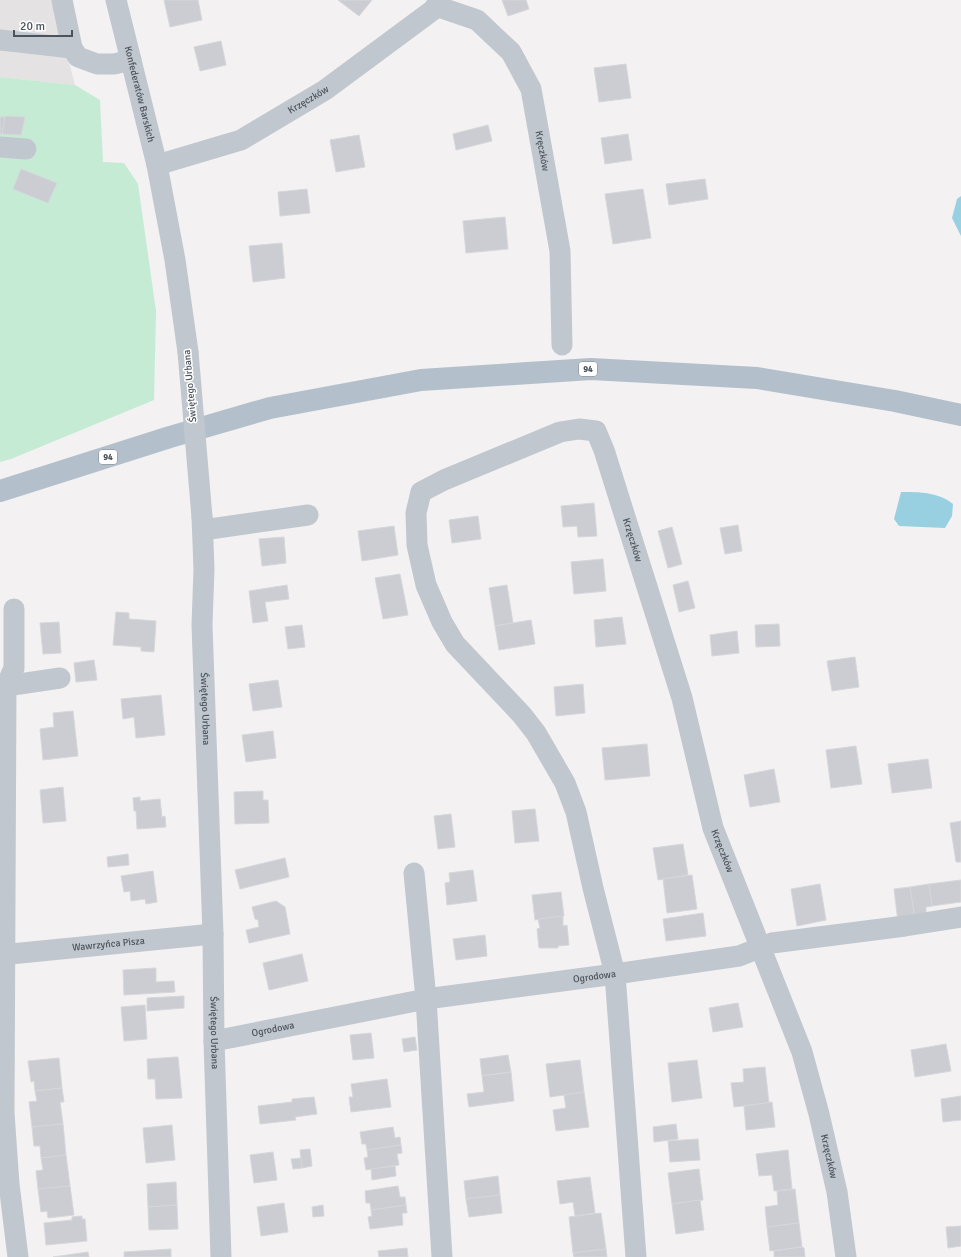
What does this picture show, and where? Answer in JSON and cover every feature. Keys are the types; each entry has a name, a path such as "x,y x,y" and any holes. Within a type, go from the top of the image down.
{"main road":[{"name":"94","path":"0,490 270,408 421,380 591,369 757,378 895,400 961,415"}],"street":[{"path":"62,0 72,48 78,57 97,64 114,64 131,60"},
{"name":"Konfederatów Barskich","path":"116,0 157,165"},
{"name":"Krzęczków","path":"157,165 241,140 325,90 433,10 438,3"},
{"name":"Kręczków","path":"438,3 477,20 510,52 531,89 560,251 562,345"},
{"path":"0,40 72,48"},
{"path":"0,147 26,148"},
{"name":"Świętego Urbana","path":"157,165 175,260 188,352 202,523 204,569 202,625 213,934 214,1041 221,1257"},
{"name":"Krzęczków","path":"615,974 593,888 576,812 565,783 550,754 522,715 455,644 442,622 426,586 418,545 416,513 421,492 444,480 560,432 579,429 596,431 604,450 682,698 713,828 802,1052 819,1114 837,1192 846,1257"},
{"path":"202,523 308,515"},
{"path":"14,609 14,668 6,686 2,955 4,1113 9,1184 18,1257"},
{"path":"6,686 60,678"},
{"path":"414,873 426,1000 442,1257"},
{"name":"Ogrodowa","path":"214,1041 426,1000 739,956 772,943 905,926 961,917"},
{"name":"Wawrzyńca Pisza","path":"2,955 213,934"},
{"path":"615,974 636,1257"}],"shaded area":[{"path":"0,0 53,0 75,85 0,77"}],"green space":[{"path":"0,77 75,85 100,100 103,162 124,163 138,184 156,311 154,400 11,459 0,462"}],"water":[{"path":"961,196 961,236 952,218 957,199"},
{"path":"901,492 935,495 953,504 952,516 945,528 899,526 894,519"}],"building":[{"path":"164,0 198,0 202,20 170,27"},
{"path":"338,0 372,0 359,16"},
{"path":"502,0 526,0 529,9 508,16"},
{"path":"221,41 226,65 200,71 194,47"},
{"path":"626,64 631,98 599,102 594,68"},
{"path":"5,116 25,117 21,135 2,134"},
{"path":"0,117 5,117 2,134 0,134"},
{"path":"488,125 492,141 456,150 453,134"},
{"path":"628,134 632,160 605,164 601,138"},
{"path":"359,135 365,167 336,172 330,140"},
{"path":"21,169 57,183 48,203 13,189"},
{"path":"705,179 708,199 669,205 666,184"},
{"path":"307,189 310,213 280,216 278,192"},
{"path":"643,189 651,238 613,244 605,194"},
{"path":"505,217 508,249 466,253 463,221"},
{"path":"282,243 285,278 253,282 249,246"},
{"path":"594,503 597,536 578,537 577,526 563,527 561,506"},
{"path":"478,516 481,539 452,543 449,520"},
{"path":"738,525 742,551 725,554 720,528"},
{"path":"394,526 398,555 362,561 358,531"},
{"path":"672,527 682,564 668,568 658,531"},
{"path":"284,537 286,563 262,566 259,539"},
{"path":"603,559 606,591 574,594 571,562"},
{"path":"400,574 408,615 383,619 375,578"},
{"path":"688,581 695,608 679,612 673,585"},
{"path":"287,585 289,599 265,602 268,621 253,623 249,591"},
{"path":"507,585 513,623 495,626 489,588"},
{"path":"116,612 129,613 129,619 156,621 154,652 141,651 141,647 113,645"},
{"path":"622,617 626,644 596,647 594,620"},
{"path":"531,620 535,644 499,650 495,626"},
{"path":"59,622 61,653 43,654 40,623"},
{"path":"779,624 780,646 756,647 755,625"},
{"path":"302,625 305,647 288,649 285,627"},
{"path":"737,631 739,653 712,656 710,635"},
{"path":"855,657 859,687 832,691 827,661"},
{"path":"94,660 97,680 76,682 74,663"},
{"path":"278,680 282,707 253,711 249,684"},
{"path":"583,684 585,713 556,716 554,687"},
{"path":"161,695 165,735 136,738 134,717 123,719 121,699"},
{"path":"73,711 78,756 43,760 40,729 54,727 53,713"},
{"path":"273,731 276,758 246,762 242,735"},
{"path":"647,744 650,776 605,780 602,748"},
{"path":"856,746 862,784 831,788 826,750"},
{"path":"928,759 932,788 892,793 888,764"},
{"path":"774,769 780,802 750,807 744,775"},
{"path":"63,787 66,821 43,823 40,790"},
{"path":"263,791 263,800 268,800 269,823 235,824 234,792"},
{"path":"140,797 140,801 160,799 162,817 165,816 166,827 137,829 136,811 134,811 133,798"},
{"path":"535,809 539,841 515,843 512,811"},
{"path":"451,814 455,847 438,849 434,816"},
{"path":"961,821 961,862 956,862 950,823"},
{"path":"683,844 688,875 658,880 653,848"},
{"path":"128,854 129,865 108,867 107,857"},
{"path":"285,858 289,877 240,889 235,870"},
{"path":"473,870 477,901 447,905 445,883 450,882 449,873"},
{"path":"153,871 157,902 146,904 145,899 131,901 130,891 124,892 121,876"},
{"path":"692,875 697,909 667,913 663,879"},
{"path":"961,880 961,902 932,906 929,884"},
{"path":"820,884 826,920 797,926 791,889"},
{"path":"929,884 932,906 926,907 926,912 915,920 910,887"},
{"path":"910,887 915,920 898,922 894,889"},
{"path":"561,892 564,916 535,920 532,895"},
{"path":"276,901 285,907 290,934 249,943 246,930 259,927 258,920 255,919 252,907"},
{"path":"703,913 706,936 666,941 663,919"},
{"path":"563,916 563,926 567,925 569,945 558,946 558,948 539,948 537,929 540,928 538,919"},
{"path":"485,935 487,956 456,960 453,939"},
{"path":"302,954 308,981 269,990 263,963"},
{"path":"156,968 156,982 174,981 175,992 124,995 123,970"},
{"path":"184,996 184,1008 147,1011 147,998"},
{"path":"738,1003 743,1027 713,1032 709,1008"},
{"path":"145,1005 147,1039 124,1041 121,1007"},
{"path":"371,1033 374,1058 353,1060 350,1035"},
{"path":"415,1037 417,1050 404,1052 402,1039"},
{"path":"946,1044 951,1071 915,1077 911,1050"},
{"path":"508,1055 511,1072 482,1076 480,1059"},
{"path":"178,1057 182,1098 156,1099 155,1079 148,1079 147,1059"},
{"path":"59,1058 62,1088 35,1091 34,1081 31,1082 28,1061"},
{"path":"580,1060 584,1092 550,1097 546,1064"},
{"path":"697,1060 702,1098 672,1102 668,1063"},
{"path":"765,1067 769,1103 734,1107 731,1083 744,1082 743,1069"},
{"path":"511,1072 514,1101 469,1107 467,1094 484,1092 482,1076"},
{"path":"387,1079 391,1107 351,1112 349,1097 353,1097 351,1084"},
{"path":"62,1088 64,1102 60,1102 63,1124 32,1127 29,1102 37,1101 35,1091"},
{"path":"584,1092 589,1127 556,1131 553,1110 566,1108 564,1095"},
{"path":"961,1096 961,1120 943,1122 941,1099"},
{"path":"314,1097 317,1114 295,1117 296,1120 260,1124 258,1106 292,1102 292,1099"},
{"path":"772,1102 775,1127 746,1130 744,1106"},
{"path":"63,1124 66,1155 41,1158 40,1146 34,1146 32,1127"},
{"path":"676,1124 678,1139 654,1142 653,1127"},
{"path":"172,1125 175,1160 146,1163 143,1128"},
{"path":"393,1127 395,1138 400,1137 401,1145 367,1150 366,1144 362,1144 360,1132"},
{"path":"698,1139 700,1160 670,1162 668,1141"},
{"path":"401,1145 402,1153 397,1154 399,1165 366,1170 364,1158 368,1157 367,1150"},
{"path":"310,1149 312,1166 302,1168 300,1150"},
{"path":"788,1150 792,1189 774,1191 772,1175 759,1176 756,1154"},
{"path":"273,1152 277,1180 254,1183 250,1155"},
{"path":"66,1155 70,1186 38,1189 36,1171 43,1170 41,1158"},
{"path":"301,1158 302,1168 293,1169 291,1159"},
{"path":"395,1166 396,1176 372,1180 371,1169"},
{"path":"699,1169 703,1200 672,1204 668,1173"},
{"path":"498,1176 500,1195 466,1199 464,1181"},
{"path":"590,1177 595,1213 575,1216 573,1202 560,1204 557,1181"},
{"path":"176,1182 177,1205 148,1207 147,1184"},
{"path":"70,1186 74,1215 48,1218 47,1211 41,1212 38,1189"},
{"path":"398,1186 400,1197 405,1197 406,1205 371,1210 370,1203 366,1203 365,1191"},
{"path":"795,1189 799,1223 767,1227 765,1207 778,1205 777,1191"},
{"path":"500,1195 502,1213 469,1217 466,1199"},
{"path":"700,1200 704,1230 676,1234 672,1204"},
{"path":"284,1203 288,1232 261,1236 257,1207"},
{"path":"177,1205 178,1229 149,1230 148,1207"},
{"path":"323,1205 324,1216 313,1217 312,1207"},
{"path":"406,1205 407,1213 402,1213 403,1225 370,1229 368,1217 372,1216 371,1210"},
{"path":"601,1213 606,1249 573,1253 569,1217"},
{"path":"82,1216 82,1219 85,1219 87,1241 46,1245 44,1223 72,1220 72,1217"},
{"path":"799,1223 802,1247 770,1251 767,1227"},
{"path":"961,1226 961,1246 948,1248 946,1227"},
{"path":"407,1248 408,1257 379,1257 378,1251"},
{"path":"804,1248 805,1257 774,1257 774,1251"},
{"path":"171,1249 171,1257 124,1257 124,1252"},
{"path":"606,1249 607,1257 574,1257 573,1253"},
{"path":"88,1252 89,1257 53,1257"}]}
